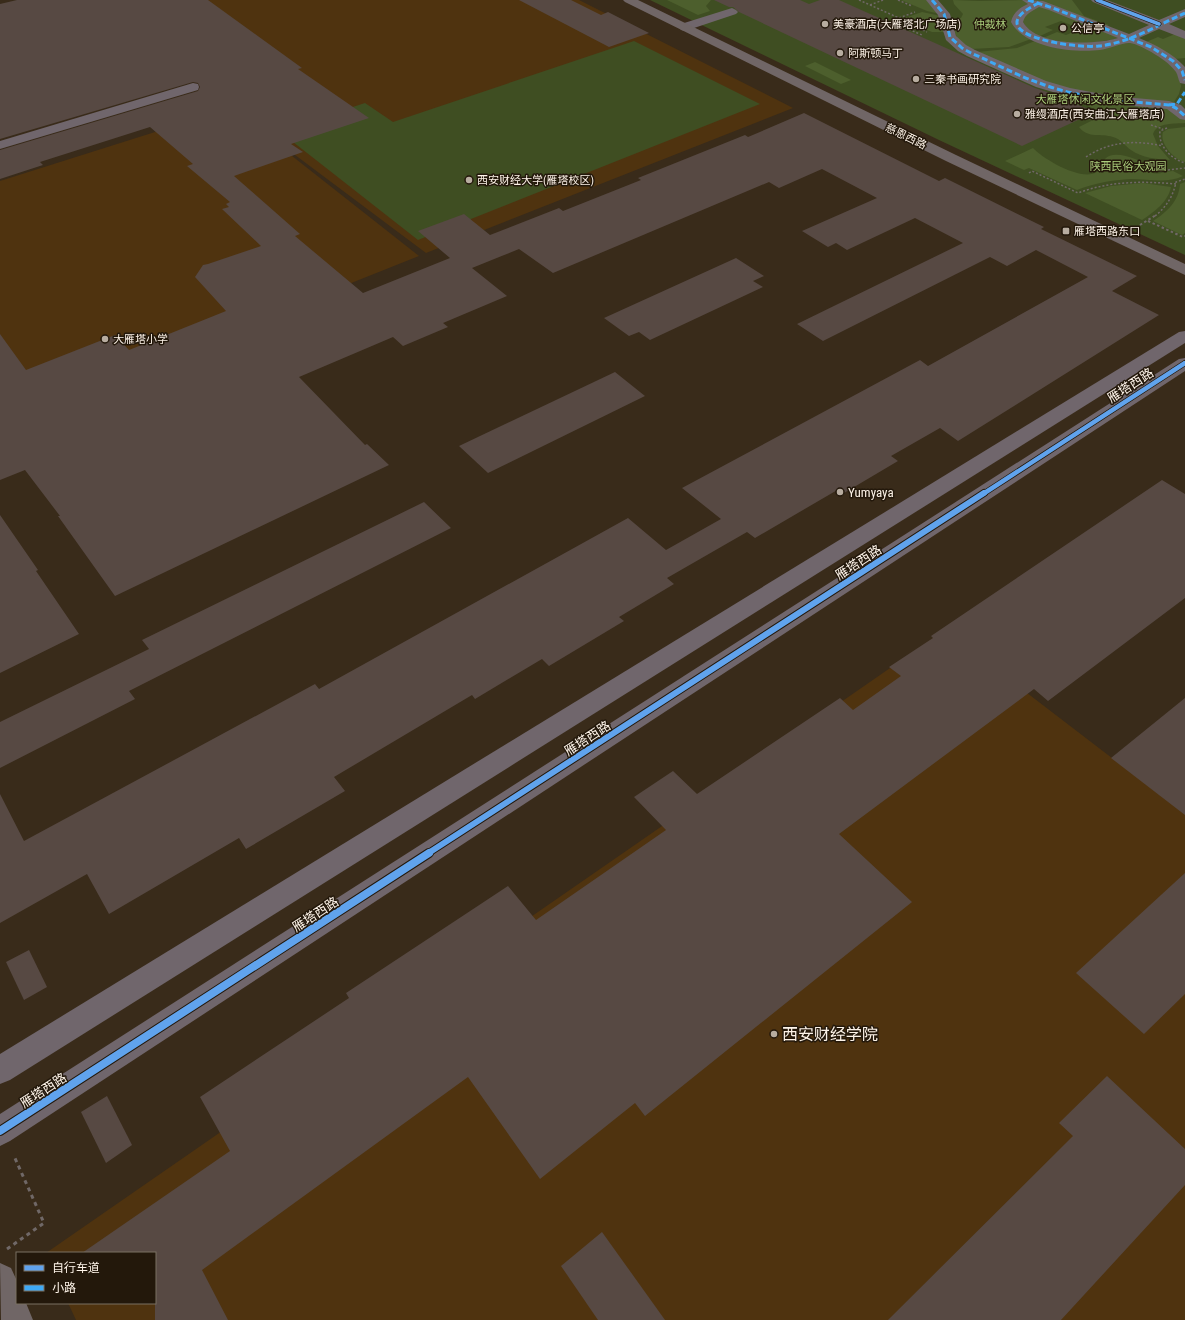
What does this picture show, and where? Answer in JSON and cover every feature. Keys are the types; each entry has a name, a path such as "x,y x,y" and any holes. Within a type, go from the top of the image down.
{"main road":[{"name":"慈恩西路","path":"629,0 1185,270"},
{"path":"0,1279 17,1320"}],"street":[{"path":"932,0 944,14 949,36 955,43 971,53 1053,88 1096,98 1165,105 1182,105"},
{"path":"1097,0 1185,34"},
{"path":"1185,13 1128,37 1101,46 1056,44 1037,39 1021,29 1017,24 1017,18 1033,1 1128,37 1152,47 1166,55 1177,65 1185,80"},
{"path":"685,28 732,12"},
{"path":"0,144 193,87"},
{"name":"雁塔西路","path":"0,1070 1185,336"},
{"name":"雁塔西路","path":"1,1130 1185,363"}],"path":[{"path":"859,0 933,34 949,36"},
{"path":"870,5 883,0"},
{"path":"898,0 915,7"},
{"path":"921,10 890,21 922,35"},
{"path":"1171,127 1160,131 1159,135 1163,146 1176,160 1185,163"},
{"path":"1086,158 1100,148 1119,142 1142,142 1163,146"},
{"path":"1160,171 1185,168"},
{"path":"1025,175 1032,171 1078,193 1099,185 1121,182 1146,181 1176,184"},
{"path":"1136,227 1168,203 1174,193 1178,181 1185,179"},
{"path":"1147,220 1183,237 1185,236"},
{"path":"0,1253 44,1223 1,1130"}],"shaded area":[{"name":"西安财经大学(雁塔校区)","path":"88,0 579,0 793,108 426,253"},
{"name":"大雁塔小学","path":"231,108 419,256 0,423 0,181"},
{"name":"西安财经学院","path":"945,630 1185,814 1185,1320 76,1320 68,1304 156,1304 156,1252 47,1252"}],"green space":[{"name":"大雁塔休闲文化景区","path":"650,0 1185,0 1185,255 939,140"},
{"path":"667,0 711,0 706,6 710,11 698,15"},
{"path":"901,0 927,0 940,14 927,11"},
{"name":"仲裁林","path":"953,0 1024,0 1031,2 1016,15 1031,39 1009,47 971,49 958,41 951,21 961,18 963,14 954,4"},
{"path":"1032,0 1072,0 1084,16 1109,25 1105,27"},
{"path":"1039,5 1121,38 1079,45 1043,38 1057,32 1066,35 1081,29 1061,21 1045,27 1053,30 1040,36 1032,35 1020,18"},
{"path":"922,12 941,16 944,32 932,32 902,19"},
{"path":"1175,34 1185,38 1185,58 1175,59 1146,42 1158,37 1163,39"},
{"path":"1125,40 1153,50 1177,71 1181,86 1179,94 1174,102 1125,100 1055,86 977,52 1017,48 1035,41 1063,46"},
{"path":"634,41 760,104 418,240 279,131 365,103 393,122"},
{"path":"815,62 851,80 841,84 805,66"},
{"path":"1077,96 1167,107 1185,120 1185,123 1158,127 1153,134 1158,146 1170,160 1150,158 1140,155 1135,153 1116,138 1086,133 1083,131 1079,127 1105,114 1079,102"},
{"path":"1185,127 1185,162 1172,155 1165,146 1162,136 1163,132 1168,129"},
{"name":"陕西民俗大观园","path":"1033,148 1045,158 1063,168 1082,174 1097,172 1105,159 1109,156 1121,155 1151,167 1147,169 1150,172 1156,174 1173,171 1183,176 1171,180 1117,180 1077,190 1029,168 1024,170 1005,161"},
{"path":"1185,182 1185,233 1182,235 1153,221 1171,206 1175,201 1180,184"},
{"path":"1143,183 1171,187 1164,202 1142,220 1085,193 1111,186"}],"building":[{"path":"17,0 208,0 302,68 298,69 369,118 291,144 303,152 234,176 300,234 295,236 363,293 450,258 418,231 464,214 490,235 559,208 563,211 641,180 638,178 745,135 748,137 804,113 939,181 945,178 1044,227 1041,229 1137,276 1112,291 1159,315 958,441 940,428 891,456 898,461 844,493 839,489 755,538 747,532 667,578 674,584 619,617 624,621 549,666 542,659 475,699 472,695 334,777 345,791 246,849 239,838 109,914 87,874 0,923 0,794 24,841 315,684 319,689 628,518 666,550 721,519 682,488 920,360 928,366 1088,277 1036,250 1007,266 990,257 823,341 797,324 963,243 915,218 847,250 836,243 828,247 802,231 877,198 822,169 779,188 769,182 553,273 519,249 472,268 507,296 443,323 448,327 403,346 393,337 299,377 365,445 367,444 389,465 115,596 58,516 60,516 25,470 0,480 0,334 26,370 115,335 129,350 226,311 195,277 203,265 261,246 222,209 229,207 226,204 230,202 187,166 193,164 150,127 40,162 43,165 0,179 0,150 198,91 200,87 198,83 193,82 0,139 0,4"},
{"path":"519,0 571,0 601,15 608,12 649,33 609,47"},
{"path":"714,0 800,0 809,4 820,0 839,0 1035,88 1095,112 1022,146 739,12 733,7 729,7"},
{"path":"736,258 764,276 753,281 763,287 650,340 639,332 629,336 604,318"},
{"path":"615,372 645,396 488,473 459,446"},
{"path":"1162,480 1185,494 1185,598 1048,701 1034,689 839,834 912,902 645,1116 635,1103 540,1179 468,1077 202,1270 228,1320 155,1320 156,1252 83,1252 230,1151 200,1097 349,998 346,993 508,886 536,920 666,830 634,797 673,771 697,794 840,698 853,710 901,676 889,667 933,638 931,636"},
{"path":"424,502 451,528 129,691 135,699 0,768 0,722 149,649 142,640"},
{"path":"0,515 38,570 36,571 79,634 0,673"},
{"path":"1185,698 1185,815 1111,758"},
{"path":"1185,873 1185,994 1144,1034 1076,973"},
{"path":"29,950 47,987 24,1000 6,962"},
{"path":"1107,1076 1185,1149 1185,1185 1061,1320 888,1320 1073,1136 1059,1123"},
{"path":"107,1096 132,1145 106,1163 81,1112"},
{"path":"602,1232 665,1320 598,1320 561,1266"}],"marked path":[{"path":"932,0 944,14 950,37 962,48 971,53 1041,84 1068,92 1112,100 1169,105 1176,108 1185,116"},
{"path":"1028,0 1053,8 1151,47 1173,61 1182,71 1185,80"},
{"path":"1039,3 1025,9 1019,16 1017,22 1021,28 1027,34 1047,42 1073,46 1100,46 1121,41 1185,13"},
{"path":"1169,105 1177,104 1185,92"}],"cycle path":[{"path":"1097,0 1159,24"},
{"path":"0,1131 1185,363"}],"place":[{"name":"美豪酒店(大雁塔北广场店)","path":"825,24"},
{"name":"公信亭","path":"1063,28"},
{"name":"阿斯顿马丁","path":"840,53"},
{"name":"三秦书画研究院","path":"916,79"},
{"name":"雅缦酒店(西安曲江大雁塔店)","path":"1017,114"},
{"name":"西安财经大学(雁塔校区)","path":"469,180"},
{"name":"雁塔西路东口","path":"1066,231"},
{"name":"大雁塔小学","path":"105,339"},
{"name":"Yumyaya","path":"840,492"},
{"name":"西安财经学院","path":"774,1034"}]}
